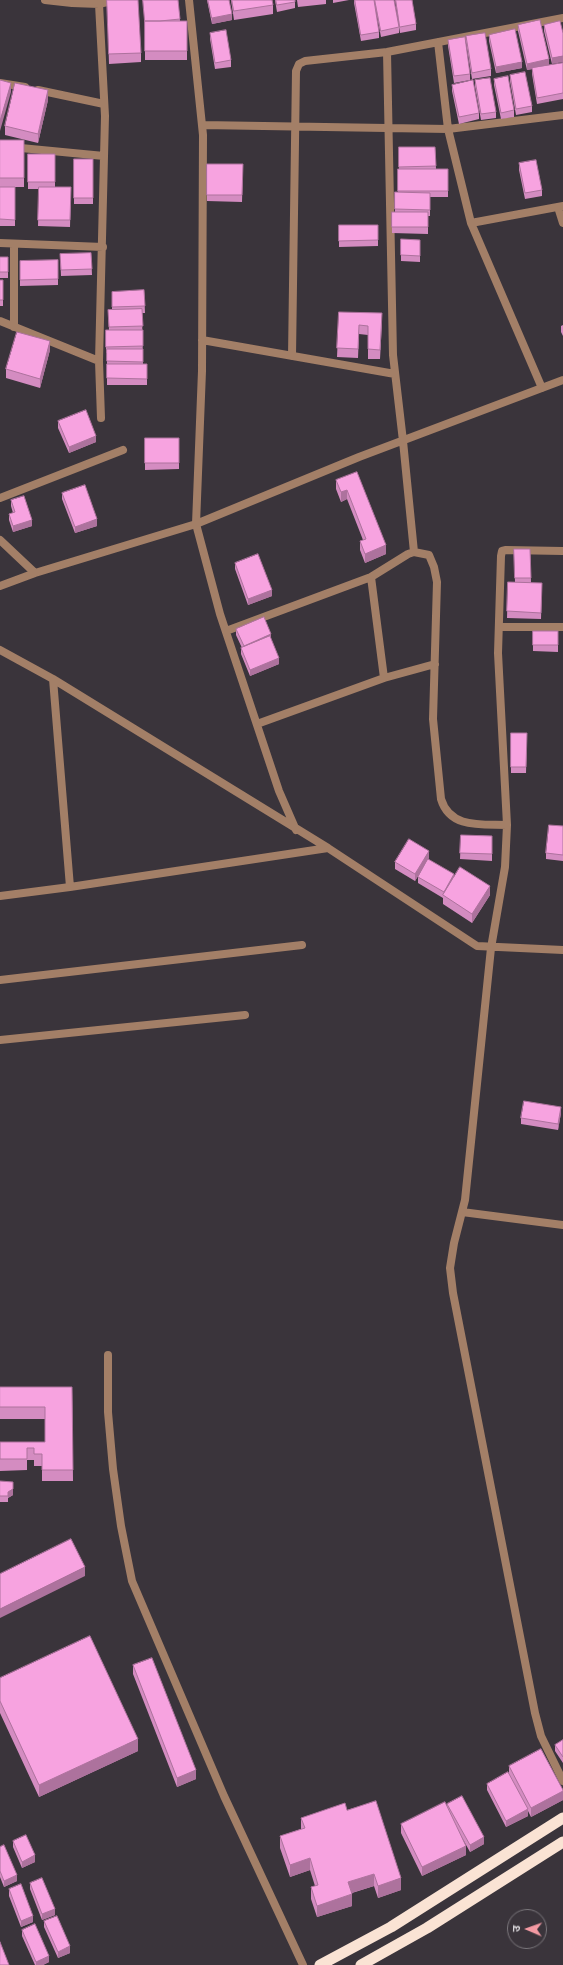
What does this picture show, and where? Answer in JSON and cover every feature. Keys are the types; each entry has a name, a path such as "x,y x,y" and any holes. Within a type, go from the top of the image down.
{"highway":[{"path":"320,1965 391,1927 563,1818"},
{"path":"361,1965 427,1928 563,1842"}],"street":[{"path":"45,0 99,4 116,0"},
{"path":"189,0 202,125 202,340 196,524 226,631 279,791 296,830"},
{"path":"99,4 104,104 103,247 99,361 101,418"},
{"path":"292,356 296,71 298,64 306,61 388,52 563,18"},
{"path":"438,42 448,129 471,223 542,388"},
{"path":"388,52 388,130 393,355 414,552"},
{"path":"0,83 104,104"},
{"path":"202,125 388,130 448,129 563,115"},
{"path":"0,146 104,156"},
{"path":"471,223 561,206 563,223"},
{"path":"0,242 14,244 103,247"},
{"path":"14,244 14,327"},
{"path":"0,321 99,361"},
{"path":"202,340 395,374"},
{"path":"0,586 196,524 403,441 563,380"},
{"path":"0,498 123,450"},
{"path":"0,540 35,574"},
{"path":"563,551 506,550 502,552 500,560 500,627 498,653 507,824 506,867 491,948 462,1212 454,1243 450,1268 453,1293 535,1713 541,1736 563,1782"},
{"path":"226,631 372,577 414,552 429,555 434,567 437,582 433,718 443,807 452,816 463,823 507,824"},
{"path":"372,577 384,678"},
{"path":"500,627 563,627"},
{"path":"0,650 53,679 296,830 328,848 477,946 491,948 563,950"},
{"path":"257,724 384,678 435,664"},
{"path":"53,679 70,887"},
{"path":"0,896 70,887 328,848"},
{"path":"0,980 302,945"},
{"path":"0,1040 246,1015"},
{"path":"462,1212 563,1225"},
{"path":"108,1355 108,1412 113,1469 121,1526 132,1581 224,1796 303,1965"}],"building":[{"path":"107,0 138,0 141,53 109,54"},
{"path":"143,0 178,0 180,19 145,21"},
{"path":"208,0 229,0 232,14 212,18"},
{"path":"232,0 272,0 273,5 234,11"},
{"path":"276,0 295,0 295,2 277,5"},
{"path":"355,0 374,0 379,32 361,35"},
{"path":"375,0 394,0 399,27 381,31"},
{"path":"396,0 412,0 416,24 400,27"},
{"path":"540,20 549,59 527,64 518,25"},
{"path":"145,21 187,21 187,51 145,51"},
{"path":"560,21 563,33 563,56 552,58 544,25"},
{"path":"515,29 522,62 496,67 489,35"},
{"path":"226,30 231,60 215,63 210,33"},
{"path":"485,33 491,69 472,73 466,36"},
{"path":"465,37 470,74 454,76 448,40"},
{"path":"563,63 563,93 537,98 532,68"},
{"path":"525,72 532,106 516,109 510,75"},
{"path":"508,76 514,110 501,113 494,79"},
{"path":"490,78 496,112 481,114 475,80"},
{"path":"0,80 11,83 0,121"},
{"path":"473,80 479,113 459,117 452,85"},
{"path":"15,83 48,90 38,134 5,126"},
{"path":"0,140 24,140 24,178 0,178"},
{"path":"399,147 435,147 436,166 399,167"},
{"path":"28,154 55,154 55,182 28,182"},
{"path":"74,159 93,159 93,198 74,198"},
{"path":"536,160 542,190 525,193 519,163"},
{"path":"207,164 243,164 242,195 207,195"},
{"path":"398,169 448,169 448,191 398,191"},
{"path":"0,187 15,187 15,220 0,219"},
{"path":"39,187 71,187 70,220 38,220"},
{"path":"395,192 430,193 430,210 395,209"},
{"path":"392,212 428,212 428,227 392,227"},
{"path":"339,225 378,225 378,240 339,241"},
{"path":"401,239 420,240 420,256 401,255"},
{"path":"91,253 92,269 61,270 60,254"},
{"path":"0,257 8,257 8,272 0,272"},
{"path":"58,260 58,279 20,280 20,261"},
{"path":"0,280 3,280 3,300 0,300"},
{"path":"144,290 145,306 112,307 112,292"},
{"path":"142,309 143,326 109,327 108,310"},
{"path":"339,312 382,313 380,350 368,349 368,326 359,325 358,349 337,348"},
{"path":"106,330 143,330 143,346 106,347"},
{"path":"17,332 50,341 40,379 6,369"},
{"path":"107,349 143,349 143,362 107,361"},
{"path":"107,364 147,364 147,379 107,378"},
{"path":"86,410 96,436 69,447 58,421"},
{"path":"145,438 179,438 179,463 145,463"},
{"path":"357,472 386,545 365,554 360,541 366,539 347,490 341,492 336,480"},
{"path":"85,485 97,519 75,527 62,493"},
{"path":"24,496 32,520 13,526 9,514 15,512 11,500"},
{"path":"514,549 530,549 531,578 515,578"},
{"path":"258,554 272,590 248,599 235,563"},
{"path":"508,582 542,583 541,613 507,611"},
{"path":"264,617 271,634 244,646 236,629"},
{"path":"533,631 558,631 558,645 533,645"},
{"path":"270,636 279,658 250,670 241,648"},
{"path":"511,733 527,733 526,767 511,767"},
{"path":"549,825 563,826 563,855 546,853"},
{"path":"461,835 492,836 492,854 460,853"},
{"path":"409,839 429,851 415,874 395,862"},
{"path":"428,859 454,874 444,892 418,877"},
{"path":"460,867 490,886 472,914 443,895"},
{"path":"524,1101 561,1107 558,1124 521,1118"},
{"path":"0,1387 72,1387 73,1470 42,1470 42,1454 34,1454 34,1448 27,1448 27,1459 0,1459 0,1442 45,1442 45,1407 0,1407"},
{"path":"0,1481 13,1482 13,1489 8,1492 8,1496 0,1496"},
{"path":"71,1539 85,1567 0,1609 0,1574"},
{"path":"90,1636 138,1739 39,1785 0,1701 0,1678"},
{"path":"152,1658 196,1770 177,1778 133,1665"},
{"path":"563,1740 563,1757 555,1745"},
{"path":"541,1749 563,1791 531,1808 509,1766"},
{"path":"508,1772 528,1809 506,1821 487,1784"},
{"path":"462,1796 484,1837 470,1845 447,1804"},
{"path":"376,1801 401,1878 378,1886 374,1874 348,1882 352,1894 317,1906 311,1887 318,1885 310,1858 290,1865 280,1836 305,1828 301,1818 345,1803 347,1810"},
{"path":"445,1802 466,1846 422,1867 401,1824"},
{"path":"26,1835 35,1855 22,1862 13,1841"},
{"path":"4,1845 17,1875 4,1881 0,1871 0,1847"},
{"path":"42,1878 55,1909 42,1914 30,1883"},
{"path":"21,1884 33,1916 21,1921 9,1889"},
{"path":"57,1916 70,1946 58,1952 44,1921"},
{"path":"35,1924 49,1956 36,1962 22,1930"},
{"path":"0,1942 9,1965 0,1965"}]}
